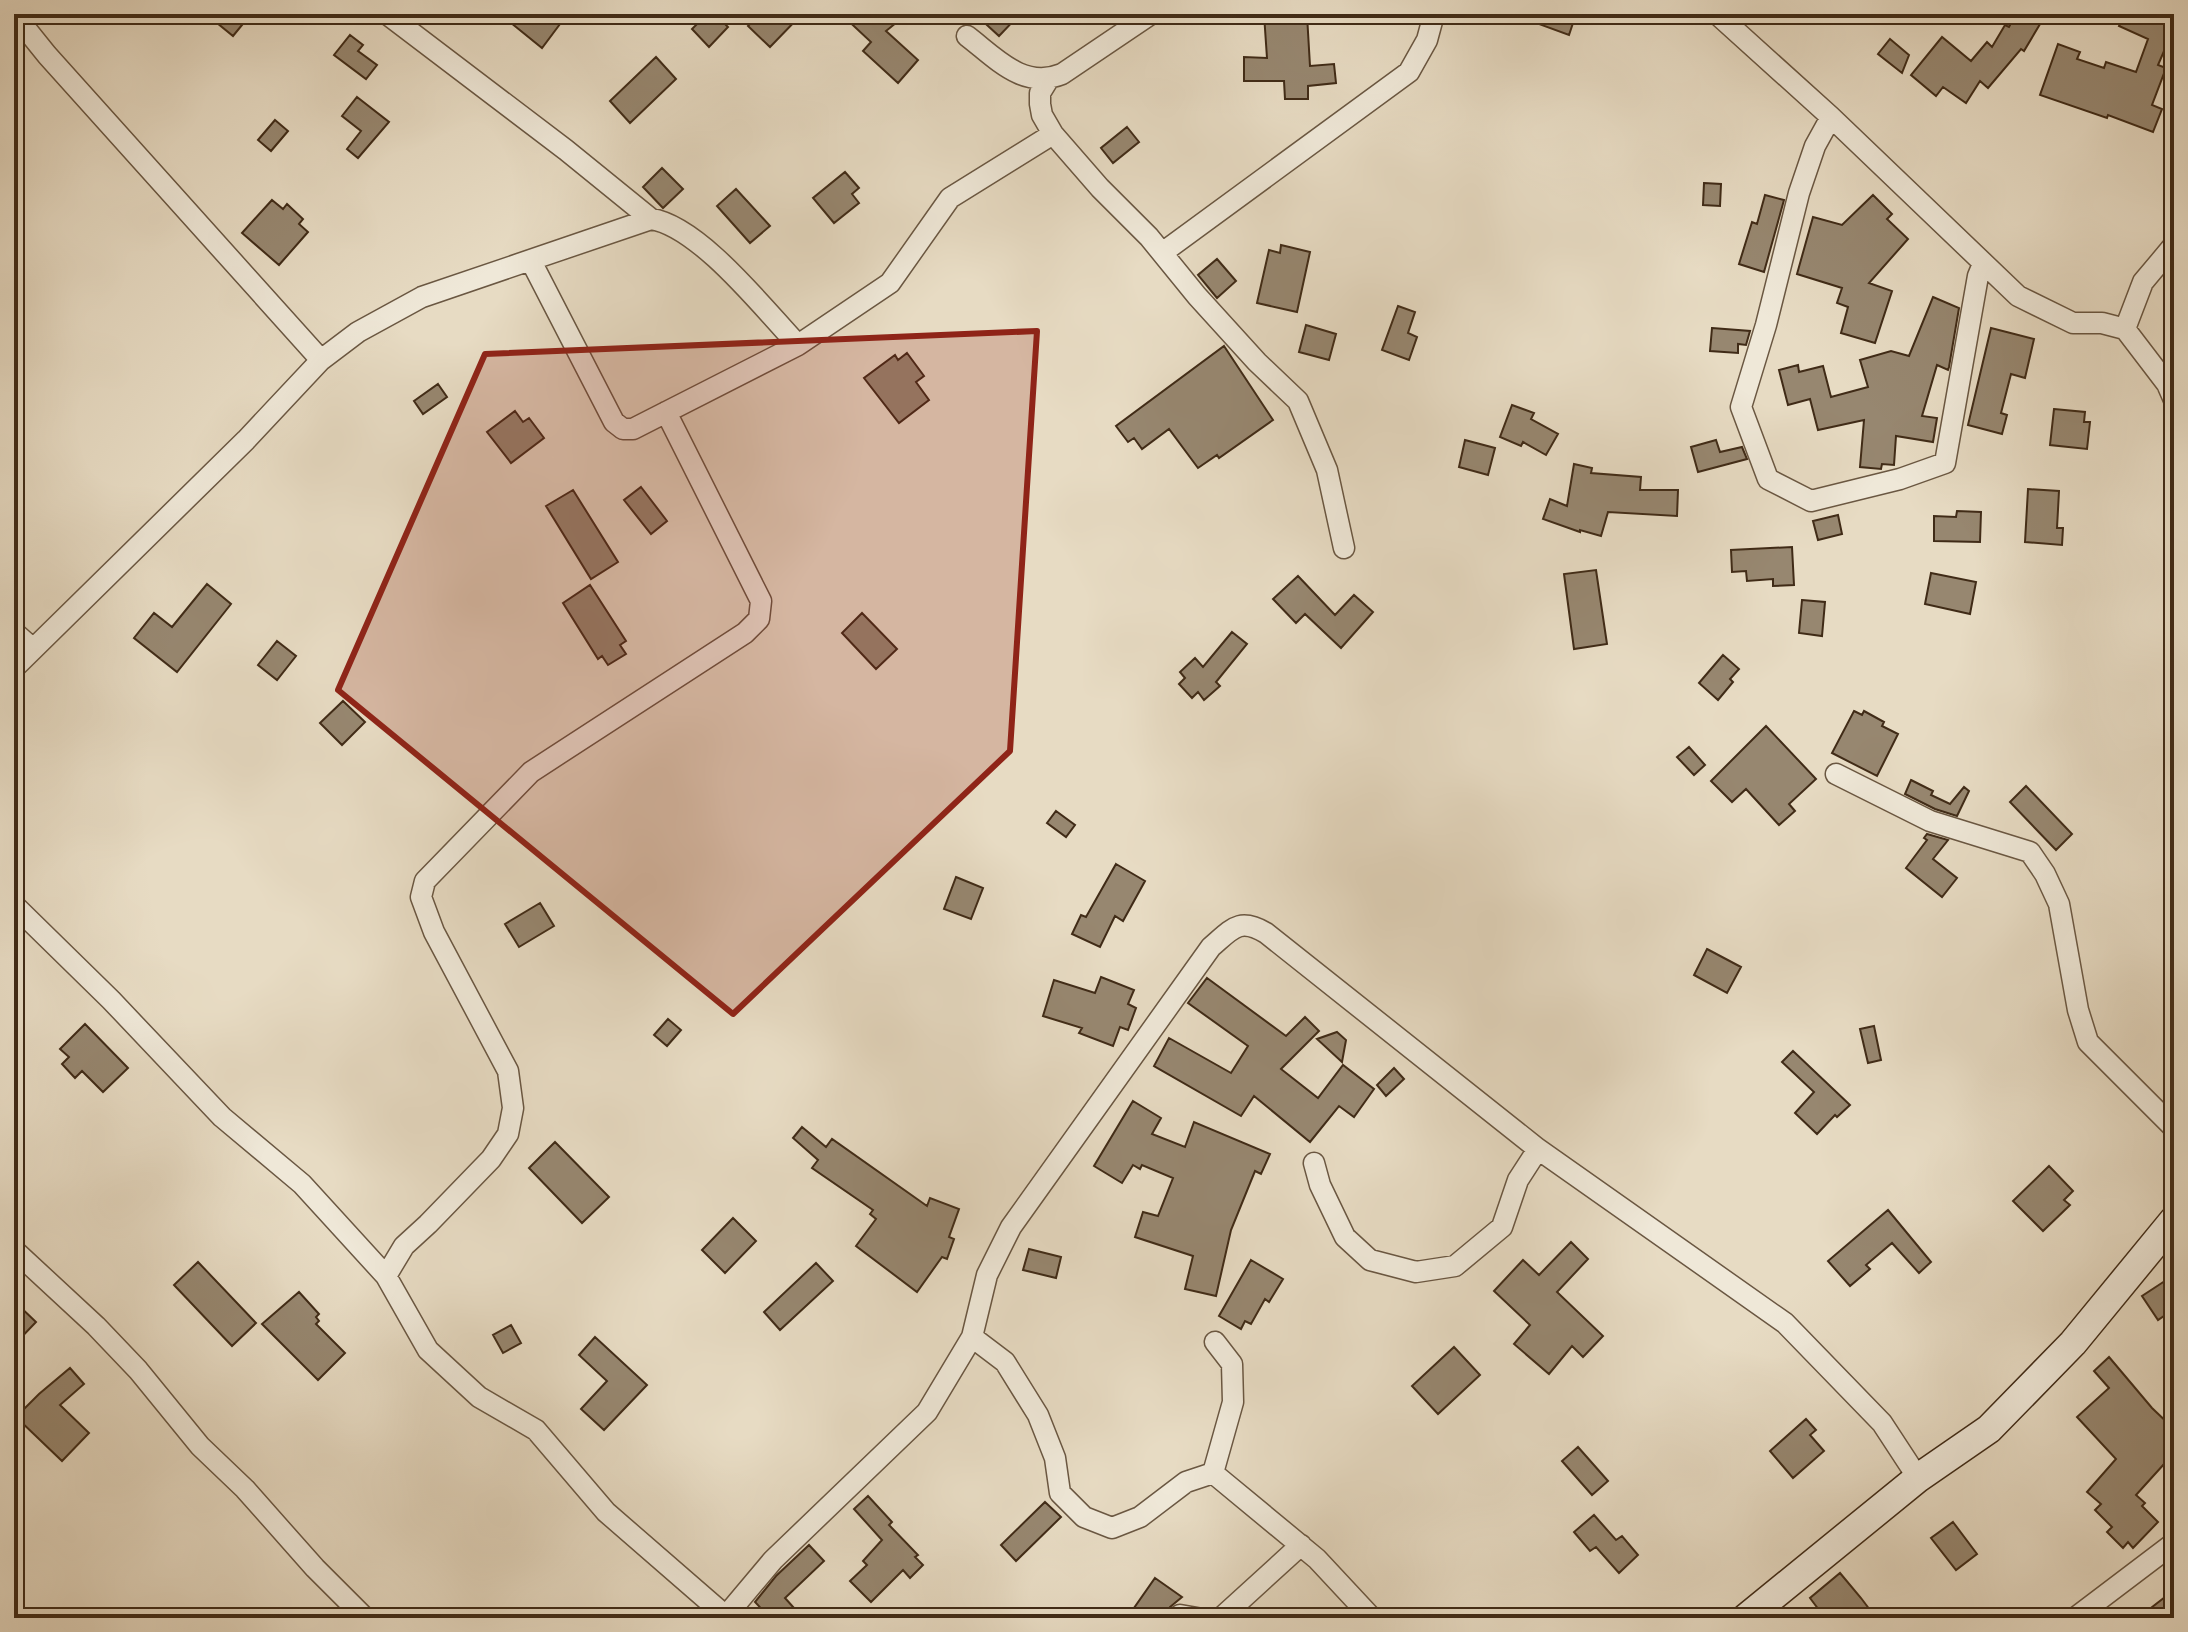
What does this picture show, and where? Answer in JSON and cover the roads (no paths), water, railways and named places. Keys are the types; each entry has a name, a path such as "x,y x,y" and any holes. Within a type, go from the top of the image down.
{"street":[{"path":"14,14 47,55 321,360"},
{"path":"387,14 651,219"},
{"path":"967,36 1012,70 1036,80 1048,80 1062,74 1148,14"},
{"path":"1162,253 1409,72 1427,40 1434,14"},
{"path":"1717,14 1831,117 2018,296 2073,323 2102,323 2125,329 2167,384 2174,400"},
{"path":"1048,80 1040,93 1040,104 1042,115 1053,134 1237,340 1298,401 1327,470 1344,548"},
{"path":"1831,117 1815,146 1799,193 1766,325 1741,407 1768,479 1811,501 1900,479 1945,463 1978,276 1983,264"},
{"path":"531,261 614,422 623,429 633,429 798,345 890,283 950,198 1053,134"},
{"path":"14,668 246,440 321,360 358,332 422,297 651,219 667,221 692,237 798,345"},
{"path":"2125,329 2143,282 2174,245"},
{"path":"386,1276 404,1246 491,1159 508,1134 513,1108 508,1071 434,932 421,897 425,881 531,772 687,673 745,633 759,619 761,601 666,412"},
{"path":"14,632 32,648"},
{"path":"1836,774 1930,821 2030,852 2059,904 2078,1010 2088,1042 2174,1128"},
{"path":"14,905 111,1000 222,1117 302,1184 386,1276 428,1350 479,1397 536,1430 606,1512 727,1617 773,1560 927,1412 972,1337 987,1275 1011,1227 1211,947 1237,925 1252,925 1266,933 1538,1149 1785,1323 1882,1423 1918,1478"},
{"path":"1314,1163 1320,1185 1345,1237 1370,1260 1416,1272 1455,1266 1502,1227 1518,1180 1538,1149"},
{"path":"1746,1618 1918,1478 1989,1429 2073,1343 2174,1220"},
{"path":"14,1250 96,1326 138,1370 200,1446 245,1489 315,1568 365,1618"},
{"path":"972,1337 1005,1362 1038,1415 1055,1458 1060,1493 1084,1517 1112,1528 1140,1517 1186,1482 1213,1473"},
{"path":"1213,1473 1233,1402 1232,1364 1215,1342"},
{"path":"1213,1473 1317,1559 1372,1618"},
{"path":"2085,1615 2174,1543"},
{"path":"1221,1618 1301,1545"}]}
